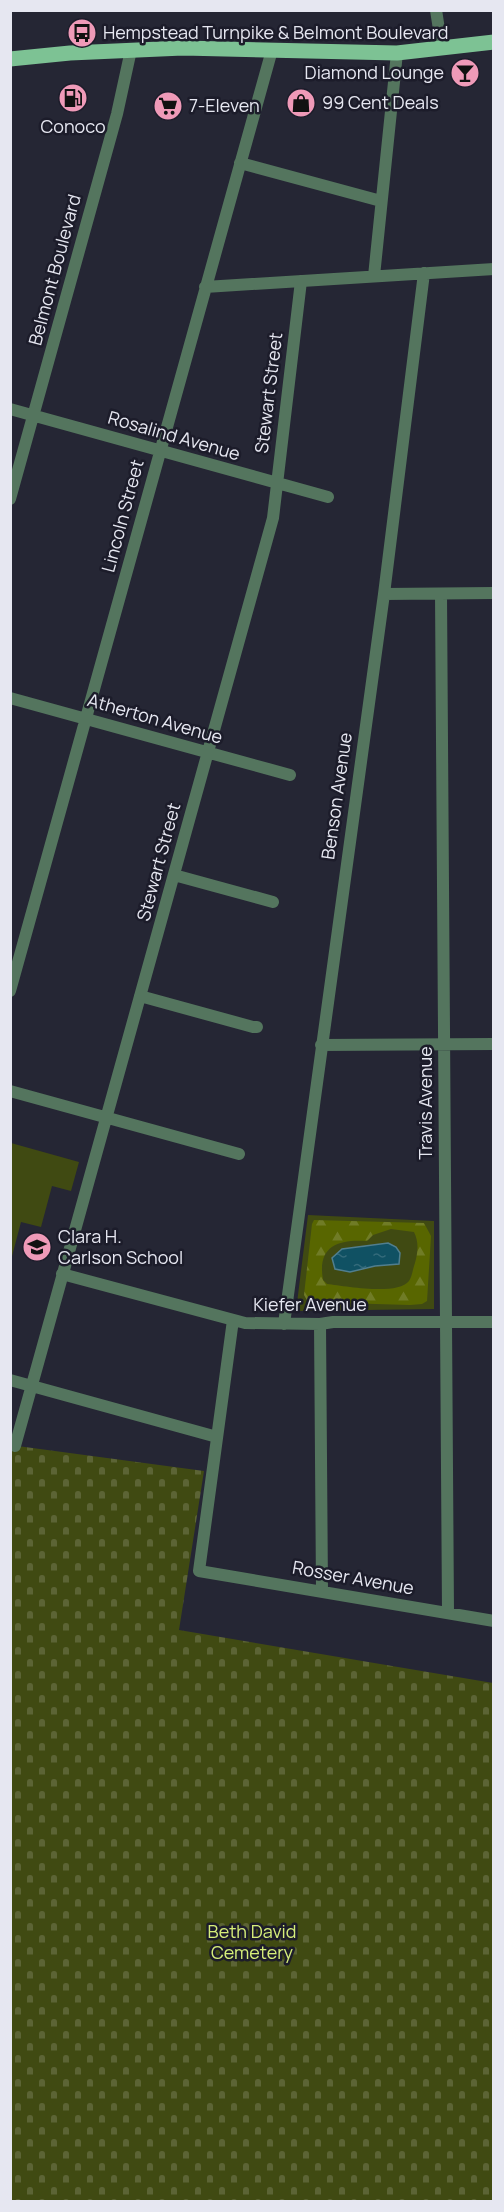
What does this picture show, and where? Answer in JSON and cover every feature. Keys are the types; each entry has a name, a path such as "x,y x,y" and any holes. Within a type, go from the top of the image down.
{"main road":[{"path":"10,59 131,50 397,53 494,42"}],"street":[{"path":"436,10 442,49"},
{"name":"Belmont Boulevard","path":"10,499 117,114 131,50"},
{"name":"Lincoln Street","path":"10,991 272,50"},
{"path":"374,276 397,53"},
{"path":"240,163 381,201"},
{"path":"206,287 494,269"},
{"name":"Benson Avenue","path":"284,1324 384,594 424,273"},
{"name":"Stewart Street","path":"15,1446 16,1430 32,1386 273,518 301,281"},
{"name":"Rosalind Avenue","path":"10,409 328,497"},
{"path":"384,594 494,593"},
{"name":"Travis Avenue","path":"441,594 448,1613"},
{"name":"Atherton Avenue","path":"10,698 290,775"},
{"path":"174,875 273,902"},
{"path":"140,996 253,1027 257,1026"},
{"path":"321,1045 494,1044"},
{"path":"10,1091 239,1154"},
{"name":"Kiefer Avenue","path":"62,1274 245,1323 494,1322"},
{"path":"10,1380 217,1437 233,1320"},
{"path":"320,1324 322,1591"},
{"name":"Rosser Avenue","path":"217,1437 199,1571 494,1621"}],"green space":[{"path":"11,1143 79,1162 71,1191 52,1186 41,1227 21,1222 11,1260"},
{"path":"308,1215 434,1221 434,1309 296,1311"},
{"path":"314,1220 424,1223 431,1236 427,1301 410,1305 308,1302 304,1295","holes":["391,1229 414,1232 417,1243 416,1259 410,1279 403,1286 371,1289 327,1284 323,1280 323,1259 327,1252 339,1243 367,1241 373,1235"]},
{"name":"Beth David Cemetery","path":"10,1445 204,1471 179,1630 493,1683 493,2201 11,2201"}],"water":[{"path":"388,1243 396,1247 400,1253 399,1264 375,1266 350,1272 335,1269 332,1258 342,1249"}],"place":[{"name":"Hempstead Turnpike & Belmont Boulevard","path":"82,33"},
{"name":"Diamond Lounge","path":"465,73"},
{"name":"Conoco","path":"73,98"},
{"name":"99 Cent Deals","path":"301,103"},
{"name":"7-Eleven","path":"168,106"},
{"name":"Clara H. Carlson School","path":"37,1247"}]}
